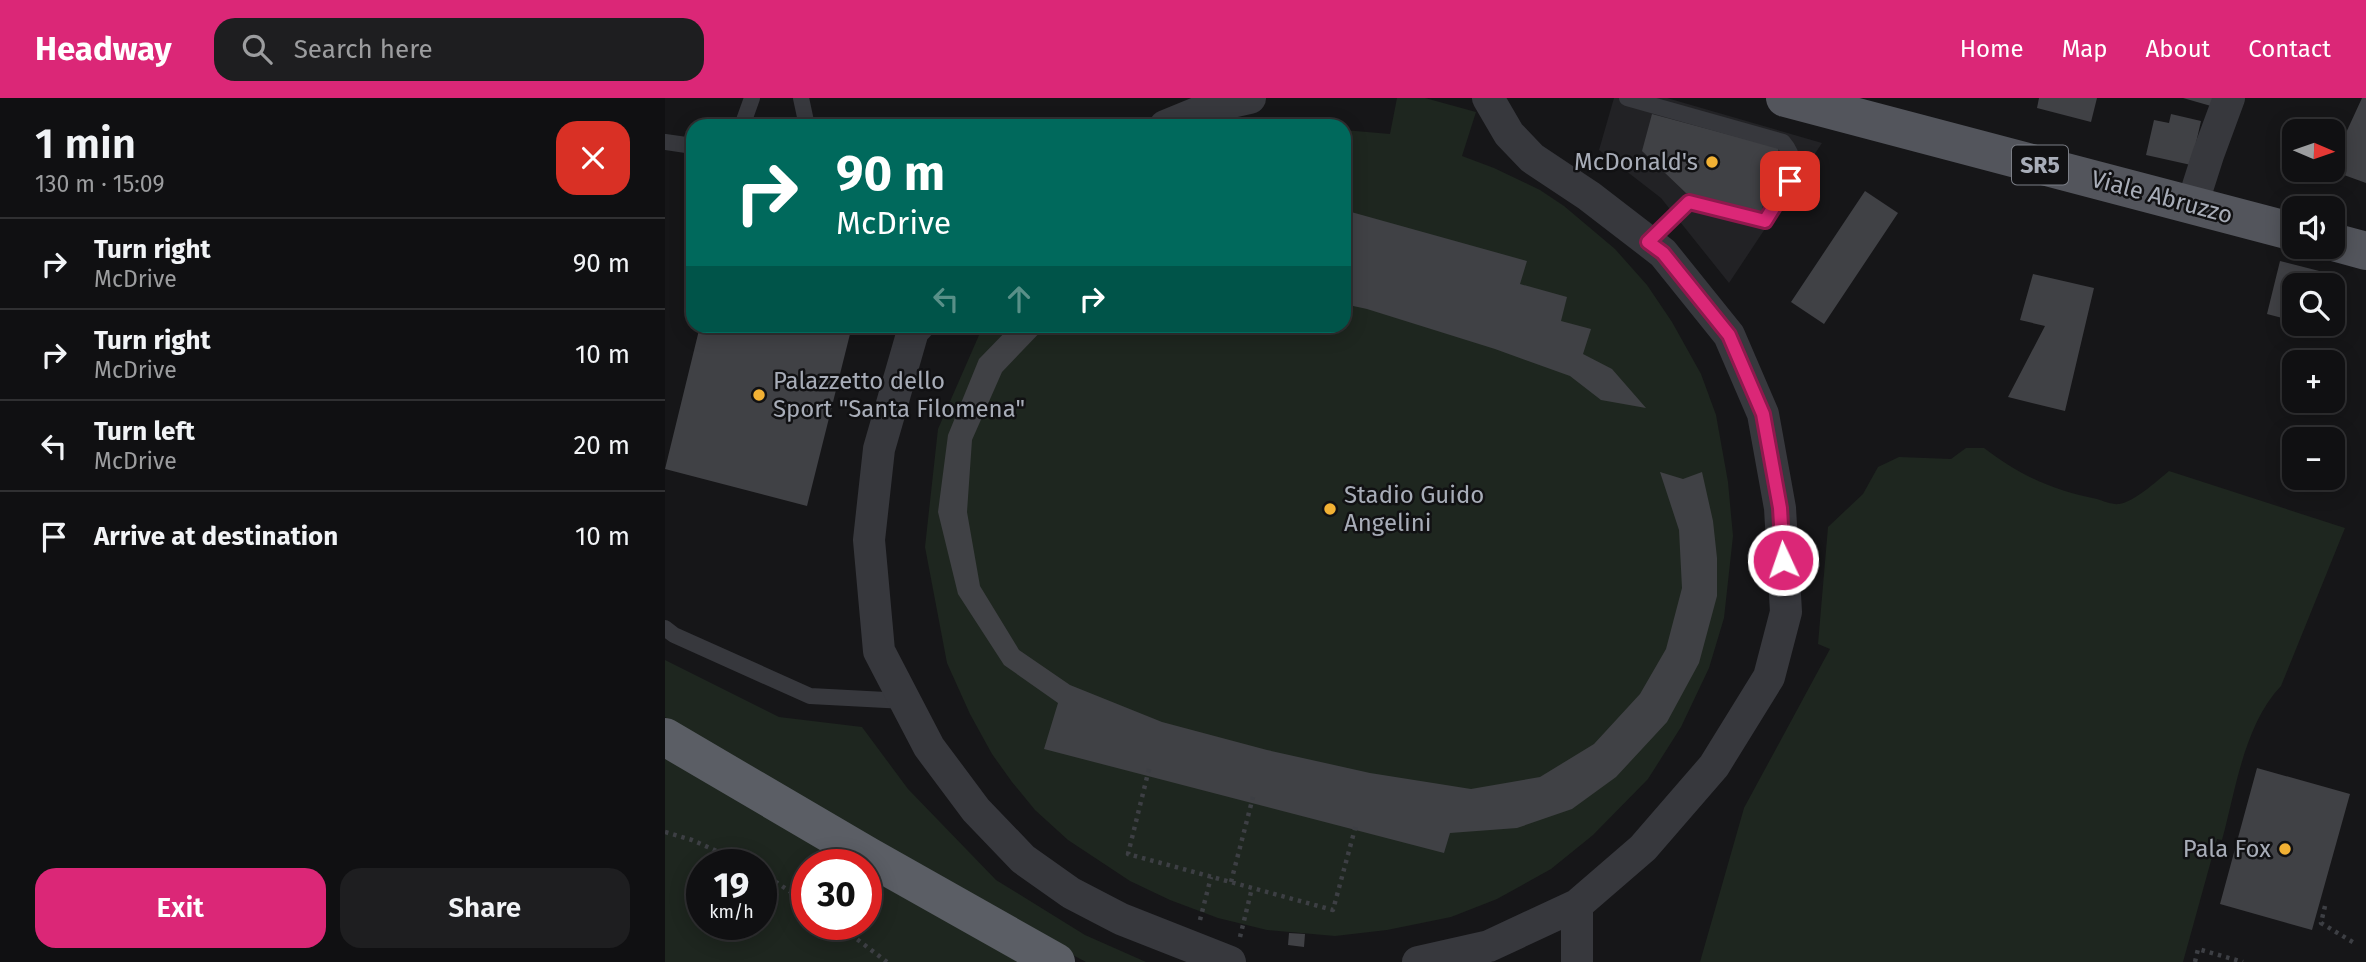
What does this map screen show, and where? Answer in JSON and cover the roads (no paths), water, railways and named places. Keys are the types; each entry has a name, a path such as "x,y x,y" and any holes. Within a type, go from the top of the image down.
{"highway":[{"path":"665,737 1056,962"}],"main road":[{"name":"Viale Abruzzo","path":"1785,98 2282,229"},
{"path":"2345,245 2366,251"}],"street":[{"path":"1182,119 1214,106 1250,98"},
{"path":"1418,962 1489,946 1577,905 1643,848 1714,765 1769,677 1786,612 1780,508 1763,414 1729,335 1663,253 1532,158 1509,134 1488,98"},
{"path":"2192,205 2229,98"},
{"path":"911,333 879,449 869,540 879,651 929,747 976,810 1023,859 1071,893 1121,919 1193,947 1233,956"},
{"path":"1577,905 1577,962"}],"lane":[{"path":"744,119 752,98"},
{"path":"801,98 806,119"},
{"path":"1627,98 1783,142 1792,154 1794,163 1790,181 1765,221 1689,202 1648,242"},
{"path":"665,142 686,145"},
{"path":"665,628 674,635 810,696 905,701"}],"place":[{"name":"McDonald's","path":"1712,162"},
{"name":"Palazzetto dello Sport \"Santa Filomena\"","path":"759,395"},
{"name":"Stadio Guido Angelini","path":"1330,509"},
{"name":"Pala Fox","path":"2285,849"}]}
